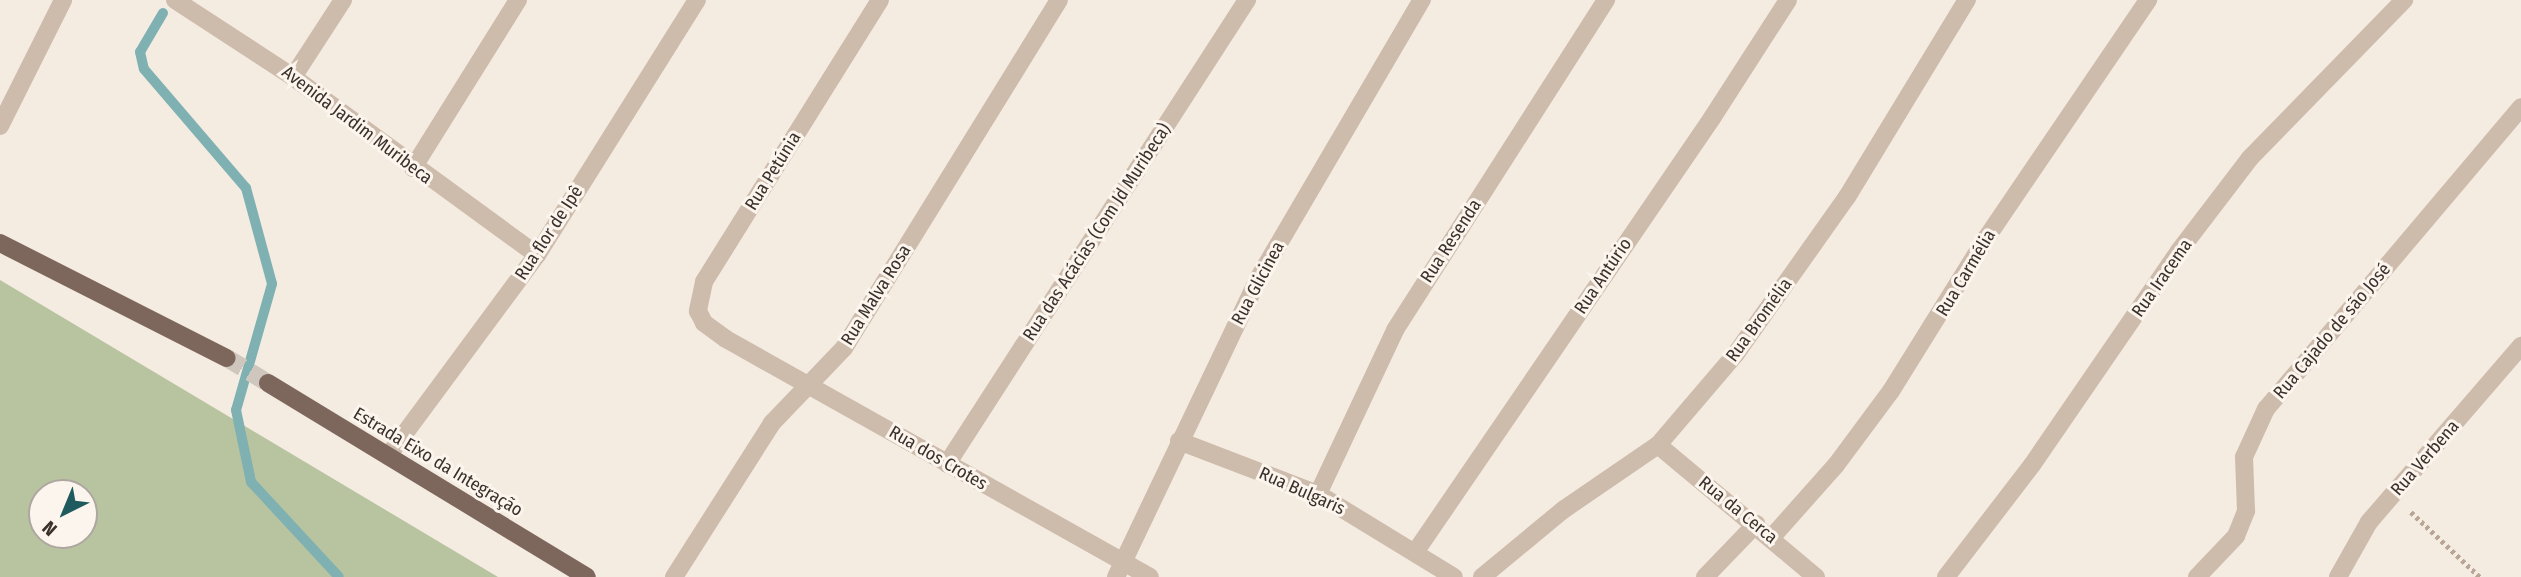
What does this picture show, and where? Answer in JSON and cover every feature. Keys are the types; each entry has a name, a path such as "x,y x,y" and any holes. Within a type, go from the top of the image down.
{"main road":[{"path":"0,243 227,358"},
{"name":"Estrada Eixo da Integração","path":"268,383 587,577"}],"street":[{"path":"0,126 63,0"},
{"name":"Avenida Jardim Muribeca","path":"175,0 293,77 413,168 537,255"},
{"path":"293,77 343,0"},
{"path":"413,168 518,0"},
{"name":"Rua flor de Ipê","path":"388,456 537,255 697,0"},
{"name":"Rua Petúnia","path":"726,339 704,323 698,311 704,282 880,0"},
{"name":"Rua Malva Rosa","path":"674,577 772,424 844,348 1059,0"},
{"name":"Rua das Acácias (Com Jd Muribeca)","path":"947,464 1247,0"},
{"name":"Rua Glicinea","path":"1120,570 1258,279 1422,0"},
{"name":"Rua Resenda","path":"1318,494 1395,330 1606,0"},
{"name":"Rua Antúrio","path":"1416,551 1712,118 1788,0"},
{"name":"Rua Bromélia","path":"1482,577 1563,510 1658,445 1735,355 1847,197 1967,0"},
{"name":"Rua Carmélia","path":"1772,537 1836,465 1891,391 1986,237 2148,0"},
{"name":"Rua Iracema","path":"1946,577 2032,465 2179,251 2250,159 2404,0"},
{"name":"Rua Cajado de são José","path":"2197,577 2236,536 2246,511 2244,457 2266,409 2521,107"},
{"name":"Rua dos Crotes","path":"726,339 810,384 947,464 1120,570 1150,577"},
{"name":"Rua Verbena","path":"2338,577 2359,538 2393,495 2521,346"},
{"name":"Rua Bulgaris","path":"1179,441 1318,494 1416,551 1454,577"},
{"name":"Rua da Cerca","path":"1658,445 1772,537 1816,577"},
{"path":"1705,577 1756,524"}],"path":[{"path":"2393,495 2480,577"}],"green space":[{"path":"0,280 498,577 0,577"}],"waterway":[{"path":"163,13 140,52 144,69 246,188 272,284 236,410 251,482 339,577"}],"tunnel":[{"path":"227,358 268,383"}]}
